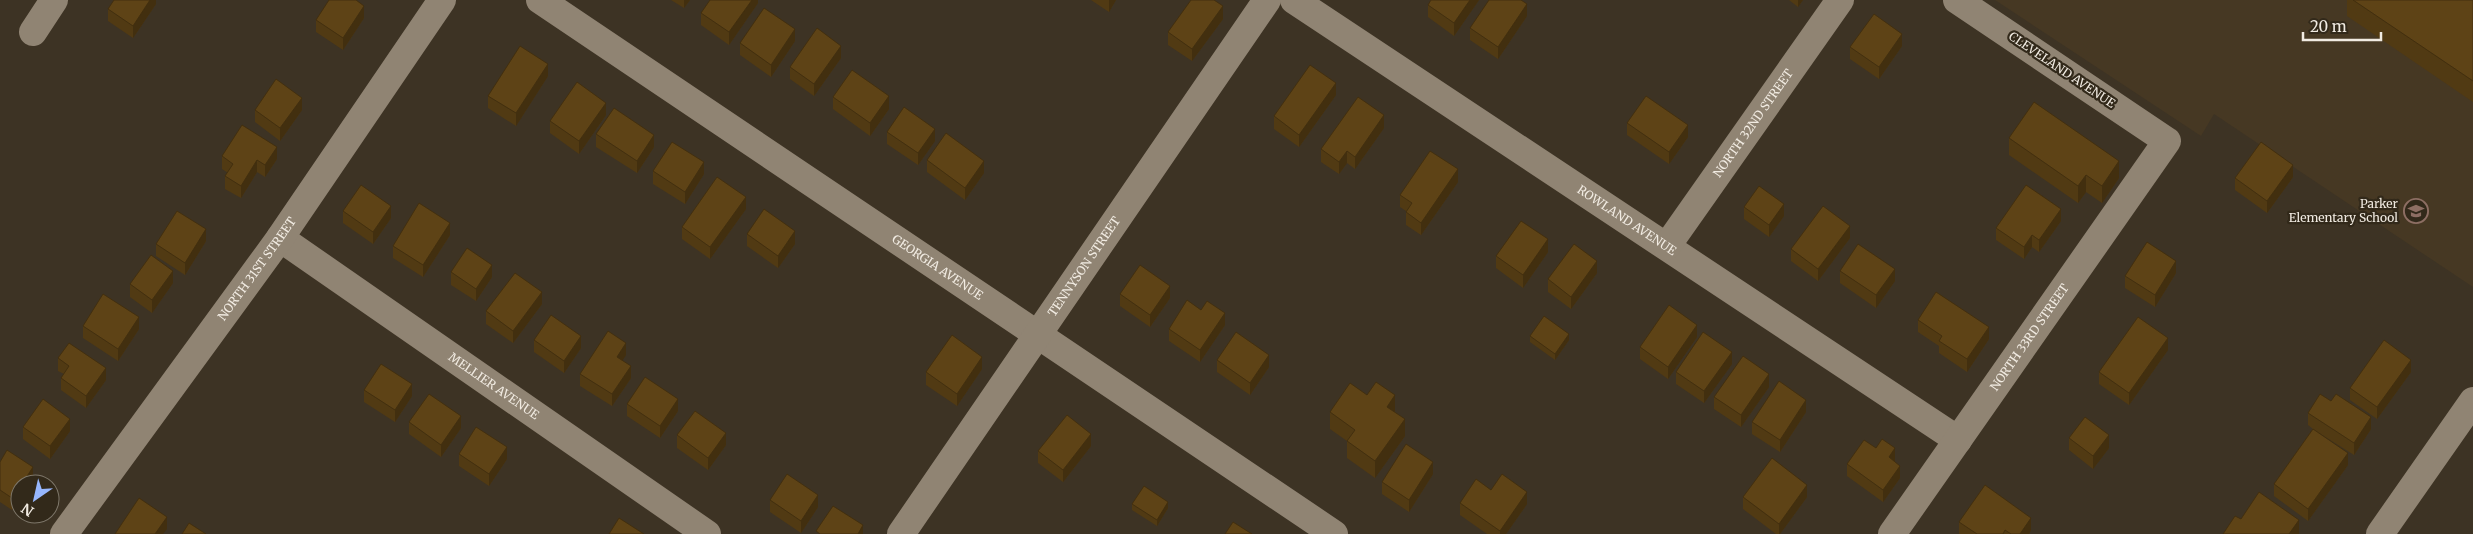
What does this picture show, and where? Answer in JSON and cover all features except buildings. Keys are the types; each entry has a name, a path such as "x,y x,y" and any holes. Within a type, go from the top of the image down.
{"street":[{"path":"33,32 54,0"},
{"name":"NORTH 31ST STREET","path":"64,534 280,238 442,0"},
{"name":"GEORGIA AVENUE","path":"540,0 1334,534"},
{"name":"TENNYSON STREET","path":"901,534 1267,0"},
{"name":"ROWLAND AVENUE","path":"1294,0 1958,440"},
{"name":"NORTH 32ND STREET","path":"1667,246 1840,0"},
{"name":"CLEVELAND AVENUE","path":"1957,0 2167,141"},
{"name":"NORTH 33RD STREET","path":"1892,534 2167,141"},
{"name":"MELLIER AVENUE","path":"280,238 707,534"},
{"path":"2380,534 2473,401"}],"shaded area":[{"name":"Parker Elementary School","path":"1995,0 2473,0 2473,287 2214,114 2201,136"}],"place":[{"name":"Parker Elementary School","path":"2416,211"}]}
